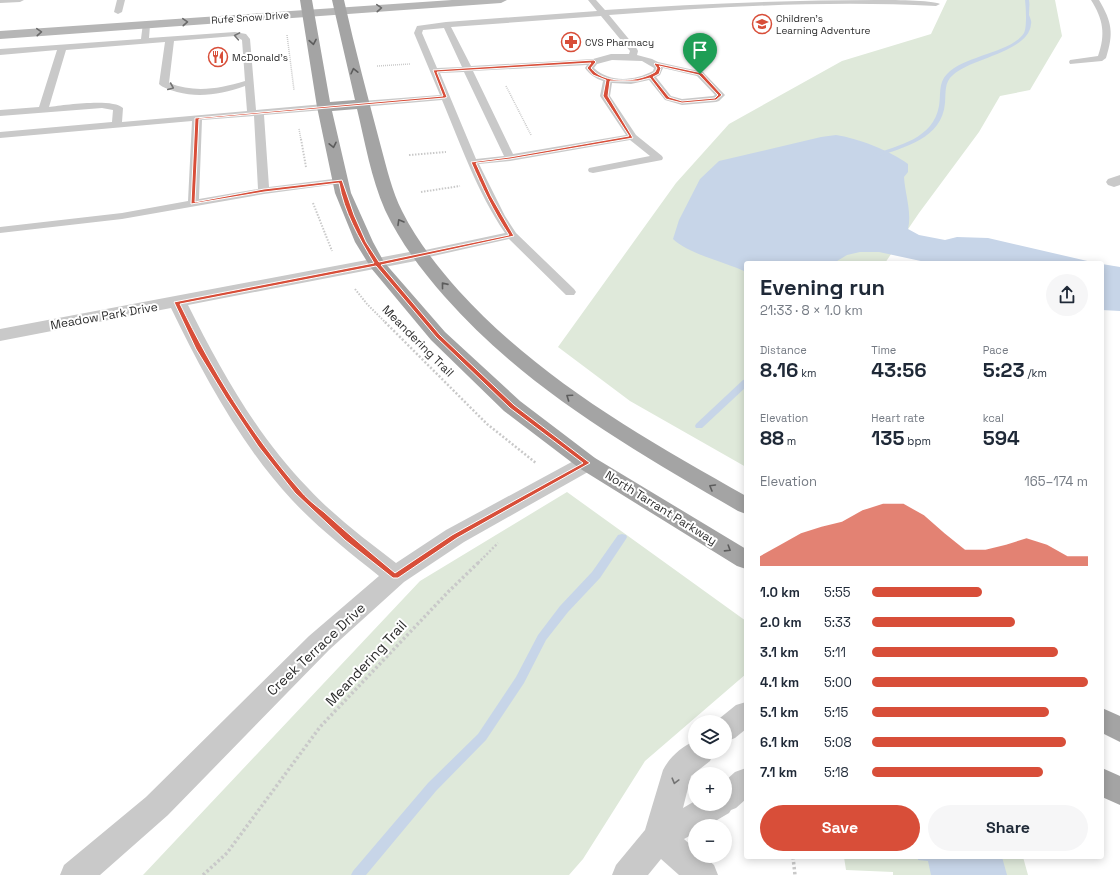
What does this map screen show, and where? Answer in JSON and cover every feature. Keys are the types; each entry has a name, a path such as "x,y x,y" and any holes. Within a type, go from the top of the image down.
{"main road":[{"name":"North Tarrant Parkway","path":"306,0 324,107 343,193 351,215 377,264 438,336 512,406 587,463 744,559"},
{"name":"Rufe Snow Drive","path":"0,35 308,13 339,6 501,0"},
{"path":"103,12 119,6 133,10"},
{"path":"339,6 362,104 382,176 397,218 420,255 469,315 503,346 551,384 601,419 671,463 744,505"},
{"path":"324,107 362,104"},
{"path":"1104,720 1120,730"},
{"path":"1104,782 1120,792"}],"street":[{"name":"Meadow Park Drive","path":"0,335 420,255"},
{"path":"177,302 199,349 229,398 260,445 297,492 348,539 395,576"},
{"name":"Creek Terrace Drive","path":"76,875 157,806 319,643 395,576 461,533 587,463"},
{"path":"732,724 744,715"},
{"path":"659,838 678,770 691,759"},
{"path":"732,793 744,783"},
{"path":"628,875 659,838 706,811"},
{"path":"659,838 702,875"}],"lane":[{"path":"0,1 20,0"},
{"path":"592,0 634,52 632,57"},
{"path":"1073,62 1102,58 1108,40 1109,16 1096,0"},
{"path":"570,292 512,235 499,216 488,196 418,33 420,28 446,24 711,5 782,2 891,1 936,4"},
{"path":"446,24 510,158"},
{"path":"145,41 146,25"},
{"path":"0,52 235,34 243,36 246,39 264,191"},
{"path":"170,39 164,84 175,89 192,93 210,92 250,82"},
{"path":"43,110 62,48"},
{"path":"434,71 594,62 611,57 632,57 646,59 655,64 700,74 720,95 716,99 682,102 668,98 651,77"},
{"path":"594,62 589,68 594,74 608,79 623,81 651,77 657,73 659,68 655,64"},
{"path":"593,170 658,158 632,137 606,96 608,79"},
{"path":"362,104 445,97"},
{"path":"0,113 102,105 118,108 117,125"},
{"path":"0,135 324,107"},
{"path":"193,203 197,118"},
{"path":"473,162 510,158 632,137"},
{"path":"0,230 122,216 264,191 341,181"},
{"path":"420,255 512,235"}],"path":[{"path":"312,200 332,251"},
{"name":"Meandering Trail","path":"351,284 367,304 487,424 528,456"},
{"name":"Meandering Trail","path":"203,875 227,853 320,727 449,592 501,541"},
{"path":"793,859 795,875"}],"green space":[{"path":"947,0 1055,0 1062,36 1030,90 1000,96 979,132 919,213 886,261 744,261 744,466 630,401 558,347 676,183 729,124 842,61 931,34"},
{"path":"567,492 744,620 744,676 698,715 688,715 688,724 645,761 583,859 569,875 143,875 420,581"},
{"path":"844,859 1024,859 1028,875 893,875 893,872 846,870"}],"water":[{"path":"836,135 854,139 893,154 908,164 908,172 904,177 909,210 908,229 919,235 945,240 957,237 988,238 1087,261 921,261 879,252 860,252 847,255 837,261 744,261 744,271 688,249 673,239 679,220 700,179 719,161 821,137"},
{"path":"1104,264 1120,267 1120,311 1104,310"},
{"path":"1003,859 1007,875 931,875 928,861 918,860"}],"waterway":[{"path":"874,156 917,140 933,127 939,117 945,81 950,74 970,62 1009,47 1019,41 1026,33 1029,24 1027,15 1027,0"},
{"path":"699,426 744,384"},
{"path":"358,875 432,787 482,737 520,680 542,638 564,609 596,575 622,537"}],"place":[{"name":"Children's Learning Adventure","path":"762,24"},
{"name":"CVS Pharmacy","path":"571,42"},
{"name":"McDonald's","path":"218,57"}],"route":[{"path":"700,74 673,66 655,64 659,68 657,73 651,77 623,81 608,79 594,74 589,68 594,62 467,68 434,71 445,97 197,118 193,203 264,191 341,181 343,193 351,215 377,264 438,336 512,406 587,463 499,510 455,536 395,576 348,539 297,492 260,445 229,398 199,349 177,302 377,264 512,235 488,196 473,162 510,158 632,137 606,96 608,79 623,81 638,80 651,77 668,98 682,102 716,99 720,95 700,74"}]}
